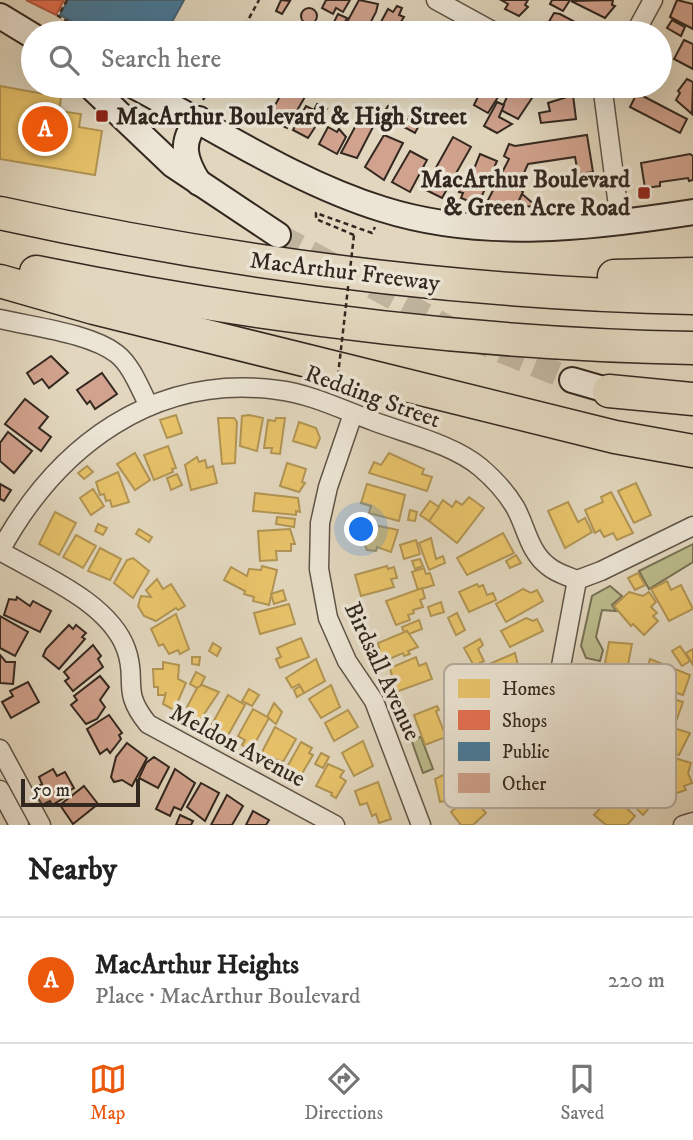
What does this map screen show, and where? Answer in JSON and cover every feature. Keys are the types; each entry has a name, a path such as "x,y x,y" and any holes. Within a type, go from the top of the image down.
{"highway":[{"name":"MacArthur Freeway","path":"0,213 264,262 539,292 693,298"},
{"name":"MacArthur Freeway","path":"0,264 135,292 343,323 501,339 693,348"},
{"path":"443,283 693,274"},
{"path":"0,281 94,308 548,420 665,448 693,451"},
{"path":"609,391 693,399"}],"main road":[{"path":"0,16 21,29"},
{"path":"103,98 173,165 278,235"},
{"path":"169,98 201,109 309,179 382,209 417,218 470,227 509,229 620,222 693,212"},
{"path":"199,183 184,151 189,130 201,109"},
{"path":"572,380 693,411"}],"street":[{"path":"642,21 653,0"},
{"path":"445,2 476,21"},
{"path":"601,98 620,222"},
{"path":"2,324 94,342 117,354 132,374 149,406"},
{"name":"Redding Street","path":"0,551 15,523 66,460 100,432 149,406 214,389 254,387 306,396 448,450 478,466 500,487 516,509 531,546 547,566 576,580"},
{"name":"Birdsall Avenue","path":"353,414 328,487 320,523 318,569 328,618 347,661 378,712 421,825"},
{"path":"561,664 576,580 601,571 693,526"},
{"name":"Meldon Avenue","path":"0,551 107,616 120,634 128,653 132,701 148,724 335,825"},
{"path":"0,749 41,825"},
{"path":"0,790 19,825"},
{"path":"682,825 693,822"}],"path":[{"path":"67,0 58,16 67,21"},
{"path":"248,21 259,0"},
{"path":"201,109 206,98"},
{"path":"337,384 354,235 314,216 319,212 372,233"}],"green space":[{"path":"693,544 693,562 649,589 639,571"},
{"path":"610,586 622,596 612,605 616,611 602,610 596,637 603,650 600,661 586,658 581,646 592,596"},
{"path":"421,737 433,769 423,773 411,739"}],"building: Homes":[{"path":"0,86 21,90 21,98 61,98 59,111 81,114 79,127 102,131 95,175 0,159"},
{"path":"176,415 182,433 167,438 160,420"},
{"path":"242,416 263,418 257,451 240,446"},
{"path":"218,418 234,418 237,422 235,463 222,464"},
{"path":"276,418 285,418 280,454 271,453 272,448 264,448 268,420 275,421"},
{"path":"299,422 316,428 320,438 316,448 293,441"},
{"path":"168,446 176,468 154,480 144,455"},
{"path":"135,453 150,480 135,490 117,464"},
{"path":"389,453 424,469 422,474 432,477 427,491 369,473 374,462 381,465"},
{"path":"197,457 199,462 205,460 207,468 213,466 217,483 191,490 185,465"},
{"path":"287,463 306,469 302,482 305,483 299,492 280,486"},
{"path":"87,466 93,472 84,479 78,473"},
{"path":"118,472 129,502 112,507 104,494 100,495 96,482"},
{"path":"177,474 182,485 171,490 167,478"},
{"path":"636,483 651,515 634,523 618,491"},
{"path":"367,484 405,495 399,521 369,513 371,506 361,503"},
{"path":"93,489 104,506 91,515 80,498"},
{"path":"611,492 633,533 617,540 613,533 604,537 600,530 595,533 585,510 603,502 601,497"},
{"path":"255,493 298,498 300,512 296,511 296,515 253,511"},
{"path":"469,497 484,508 457,543 429,521 443,500 452,507 456,501 462,505"},
{"path":"430,501 439,507 429,521 420,515"},
{"path":"568,502 578,522 585,518 592,532 565,548 548,511"},
{"path":"410,510 417,512 415,521 408,520"},
{"path":"55,512 76,523 59,555 39,544"},
{"path":"277,517 295,519 294,527 276,524"},
{"path":"355,521 398,530 391,552 377,547 376,551 367,550 363,541 352,540"},
{"path":"98,524 107,528 103,535 95,531"},
{"path":"139,529 152,537 149,542 136,534"},
{"path":"290,529 295,544 291,544 291,551 276,551 277,560 260,561 258,531"},
{"path":"503,533 514,553 467,575 457,558"},
{"path":"76,535 96,546 83,568 63,557"},
{"path":"431,538 436,559 443,556 445,563 429,570 419,543"},
{"path":"416,540 420,554 404,559 400,545"},
{"path":"100,548 121,559 110,580 88,571"},
{"path":"516,555 521,563 510,568 506,561"},
{"path":"133,558 149,571 133,598 114,583 127,560"},
{"path":"420,559 423,566 415,569 412,561"},
{"path":"262,566 277,570 269,605 253,601 254,597 244,594 245,591 224,580 231,567 247,576 249,569 261,570"},
{"path":"387,566 388,569 394,567 397,578 391,579 394,587 361,596 355,575"},
{"path":"424,568 426,574 430,573 434,585 418,590 412,572"},
{"path":"638,573 645,585 635,590 628,578"},
{"path":"157,579 163,589 171,584 185,606 178,610 176,608 156,621 144,616 138,606 141,596 151,597 146,590"},
{"path":"667,581 671,590 681,585 693,609 669,621 651,589"},
{"path":"477,584 479,587 483,585 487,595 493,593 496,600 469,612 459,592"},
{"path":"422,588 425,598 420,600 423,607 408,615 410,620 396,625 386,601"},
{"path":"523,589 531,593 537,590 543,601 506,622 496,604"},
{"path":"283,590 286,600 274,604 271,594"},
{"path":"629,592 643,596 649,592 656,602 651,607 657,613 653,616 658,621 644,635 633,624 631,626 614,606"},
{"path":"441,602 444,612 431,616 428,607"},
{"path":"289,604 295,624 260,634 254,613"},
{"path":"457,613 465,630 456,635 448,618"},
{"path":"176,614 189,649 180,654 178,650 169,654 163,644 159,646 151,629"},
{"path":"526,618 533,621 537,619 543,631 510,647 501,631"},
{"path":"419,620 422,629 409,634 404,632 402,627"},
{"path":"407,631 418,647 408,651 410,654 404,656 403,653 382,662 378,643"},
{"path":"301,638 309,657 280,668 276,659 281,657 277,648"},
{"path":"480,639 483,645 478,649 484,661 473,664 464,648"},
{"path":"609,642 632,644 628,664 605,663"},
{"path":"213,643 221,648 217,656 209,651"},
{"path":"680,646 690,661 682,666 672,651"},
{"path":"693,649 693,665 686,653"},
{"path":"515,653 518,664 489,664"},
{"path":"192,657 200,657 199,665 192,664"},
{"path":"416,657 419,666 426,663 432,679 396,692 390,668"},
{"path":"316,659 325,681 304,693 299,684 292,688 286,678"},
{"path":"650,659 662,664 648,664"},
{"path":"163,662 179,665 178,679 186,683 174,710 163,704 166,692 165,695 158,695 158,687 154,687 153,669 163,669"},
{"path":"676,669 690,675 683,695 676,693"},
{"path":"196,672 205,677 199,689 190,684"},
{"path":"202,685 219,692 200,720 192,716 194,711 187,707 197,688"},
{"path":"331,685 340,707 321,718 309,699"},
{"path":"300,686 304,693 297,697 294,690"},
{"path":"249,689 259,695 252,706 242,701"},
{"path":"228,695 245,705 227,737 211,726"},
{"path":"676,700 683,702 676,719"},
{"path":"274,703 282,712 276,724 267,717"},
{"path":"437,706 444,738 425,745 414,715"},
{"path":"253,709 269,718 251,750 242,745 245,740 238,736"},
{"path":"348,710 358,727 334,741 325,723"},
{"path":"275,727 296,739 283,762 261,754"},
{"path":"676,729 690,733 679,755 676,754"},
{"path":"363,741 373,766 354,776 342,753"},
{"path":"301,742 312,748 309,753 313,755 300,777 286,769"},
{"path":"321,753 329,757 323,768 315,764"},
{"path":"676,758 691,763 688,773 692,783 684,786 686,790 676,793"},
{"path":"328,764 344,771 340,777 346,781 336,798 332,793 316,786"},
{"path":"444,774 444,801 440,802 435,779"},
{"path":"378,782 391,819 379,823 376,814 372,816 367,803 360,805 355,791"},
{"path":"456,808 482,808 486,813 473,825 461,825 451,812"},
{"path":"601,808 626,808 635,816 627,825 606,825 594,815"},
{"path":"636,808 649,808 643,815"}],"building: Shops":[{"path":"26,0 64,0 56,15"}],"building: Public":[{"path":"68,0 184,0 173,21 72,21 60,15"}],"building: Other":[{"path":"281,0 290,1 282,14 276,11"},
{"path":"326,0 350,0 343,12 336,8 333,14 322,8"},
{"path":"359,0 378,4 371,21 348,21"},
{"path":"501,0 528,0 525,5 528,7 519,16 505,9 508,4"},
{"path":"552,0 570,0 563,11 550,4"},
{"path":"613,0 612,5 615,6 605,18 571,1"},
{"path":"677,0 693,4 693,29 670,17"},
{"path":"397,6 402,8 399,15 404,17 402,21 382,21 388,9 393,12"},
{"path":"309,8 316,13 315,21 303,21 303,10"},
{"path":"554,13 573,21 549,21"},
{"path":"338,14 347,18 346,21 334,21"},
{"path":"671,21 685,27 681,36 672,31"},
{"path":"684,40 693,44 693,69 674,59"},
{"path":"687,79 693,82 692,114 676,100 680,93 678,91"},
{"path":"279,98 304,98 287,128 267,119"},
{"path":"477,98 497,98 488,113 474,105"},
{"path":"506,98 532,98 518,119 501,110"},
{"path":"573,98 576,119 541,123 539,113 550,111 548,103"},
{"path":"634,98 647,98 687,119 680,133 630,107"},
{"path":"497,102 504,105 499,117 512,124 497,133 484,126"},
{"path":"317,104 327,109 308,138 293,130 306,106 314,110"},
{"path":"388,106 394,109 387,125 379,120"},
{"path":"412,112 423,118 415,133 404,127"},
{"path":"367,113 373,116 369,125 373,127 357,158 341,153 355,127"},
{"path":"328,127 337,132 339,129 346,137 337,154 319,144"},
{"path":"384,135 403,143 384,180 365,167"},
{"path":"587,135 593,172 578,174 575,157 528,164 518,186 523,192 517,205 508,209 485,206 509,159 504,156 509,144 515,146"},
{"path":"453,137 471,147 442,198 424,189"},
{"path":"410,151 427,160 410,192 392,182"},
{"path":"480,154 497,161 478,205 461,198 463,193 459,192 462,184 467,186"},
{"path":"690,154 693,156 693,180 689,181 688,178 660,182 660,186 645,188 641,163"},
{"path":"522,194 535,205 534,207 517,205"},
{"path":"51,356 68,373 49,388 42,379 34,384 27,373"},
{"path":"102,373 117,394 95,409 90,401 87,404 77,390"},
{"path":"25,399 48,417 39,428 51,437 41,451 5,424"},
{"path":"8,432 32,451 14,473 0,461 0,443"},
{"path":"0,484 11,490 4,501 0,499"},
{"path":"17,597 30,606 33,601 51,611 40,632 4,615 9,599 16,600"},
{"path":"0,616 28,632 15,656 0,648"},
{"path":"69,625 73,629 76,625 86,633 82,637 85,639 59,669 43,656 46,649"},
{"path":"93,645 101,656 98,659 103,667 73,691 65,681 69,678 64,672"},
{"path":"0,655 6,662 15,662 13,684 0,683"},
{"path":"100,676 109,687 100,700 105,707 97,719 86,724 71,705 77,700 74,696"},
{"path":"28,682 39,702 11,718 2,702 13,696 10,691"},
{"path":"109,715 122,733 119,735 121,739 110,753 107,749 100,754 87,729"},
{"path":"127,743 147,758 132,786 122,780 114,782 111,777 116,757"},
{"path":"154,757 169,767 158,788 139,778 146,763"},
{"path":"53,769 57,776 65,772 74,788 67,792 69,795 52,805 50,801 42,805 33,789 42,784 39,777"},
{"path":"175,769 195,783 181,810 174,807 170,816 156,809"},
{"path":"201,783 219,793 205,821 187,807"},
{"path":"84,786 98,804 73,824 60,805"},
{"path":"227,795 243,806 232,825 211,825"},
{"path":"253,811 269,820 266,825 246,825"},
{"path":"180,815 193,821 191,825 176,825"}],"tunnel":[{"path":"278,235 456,332 572,380"}],"place":[{"name":"MacArthur Boulevard & High Street","path":"102,116"},
{"name":"MacArthur Heights","path":"45,129"},
{"name":"MacArthur Boulevard & Green Acre Road","path":"644,193"}]}
